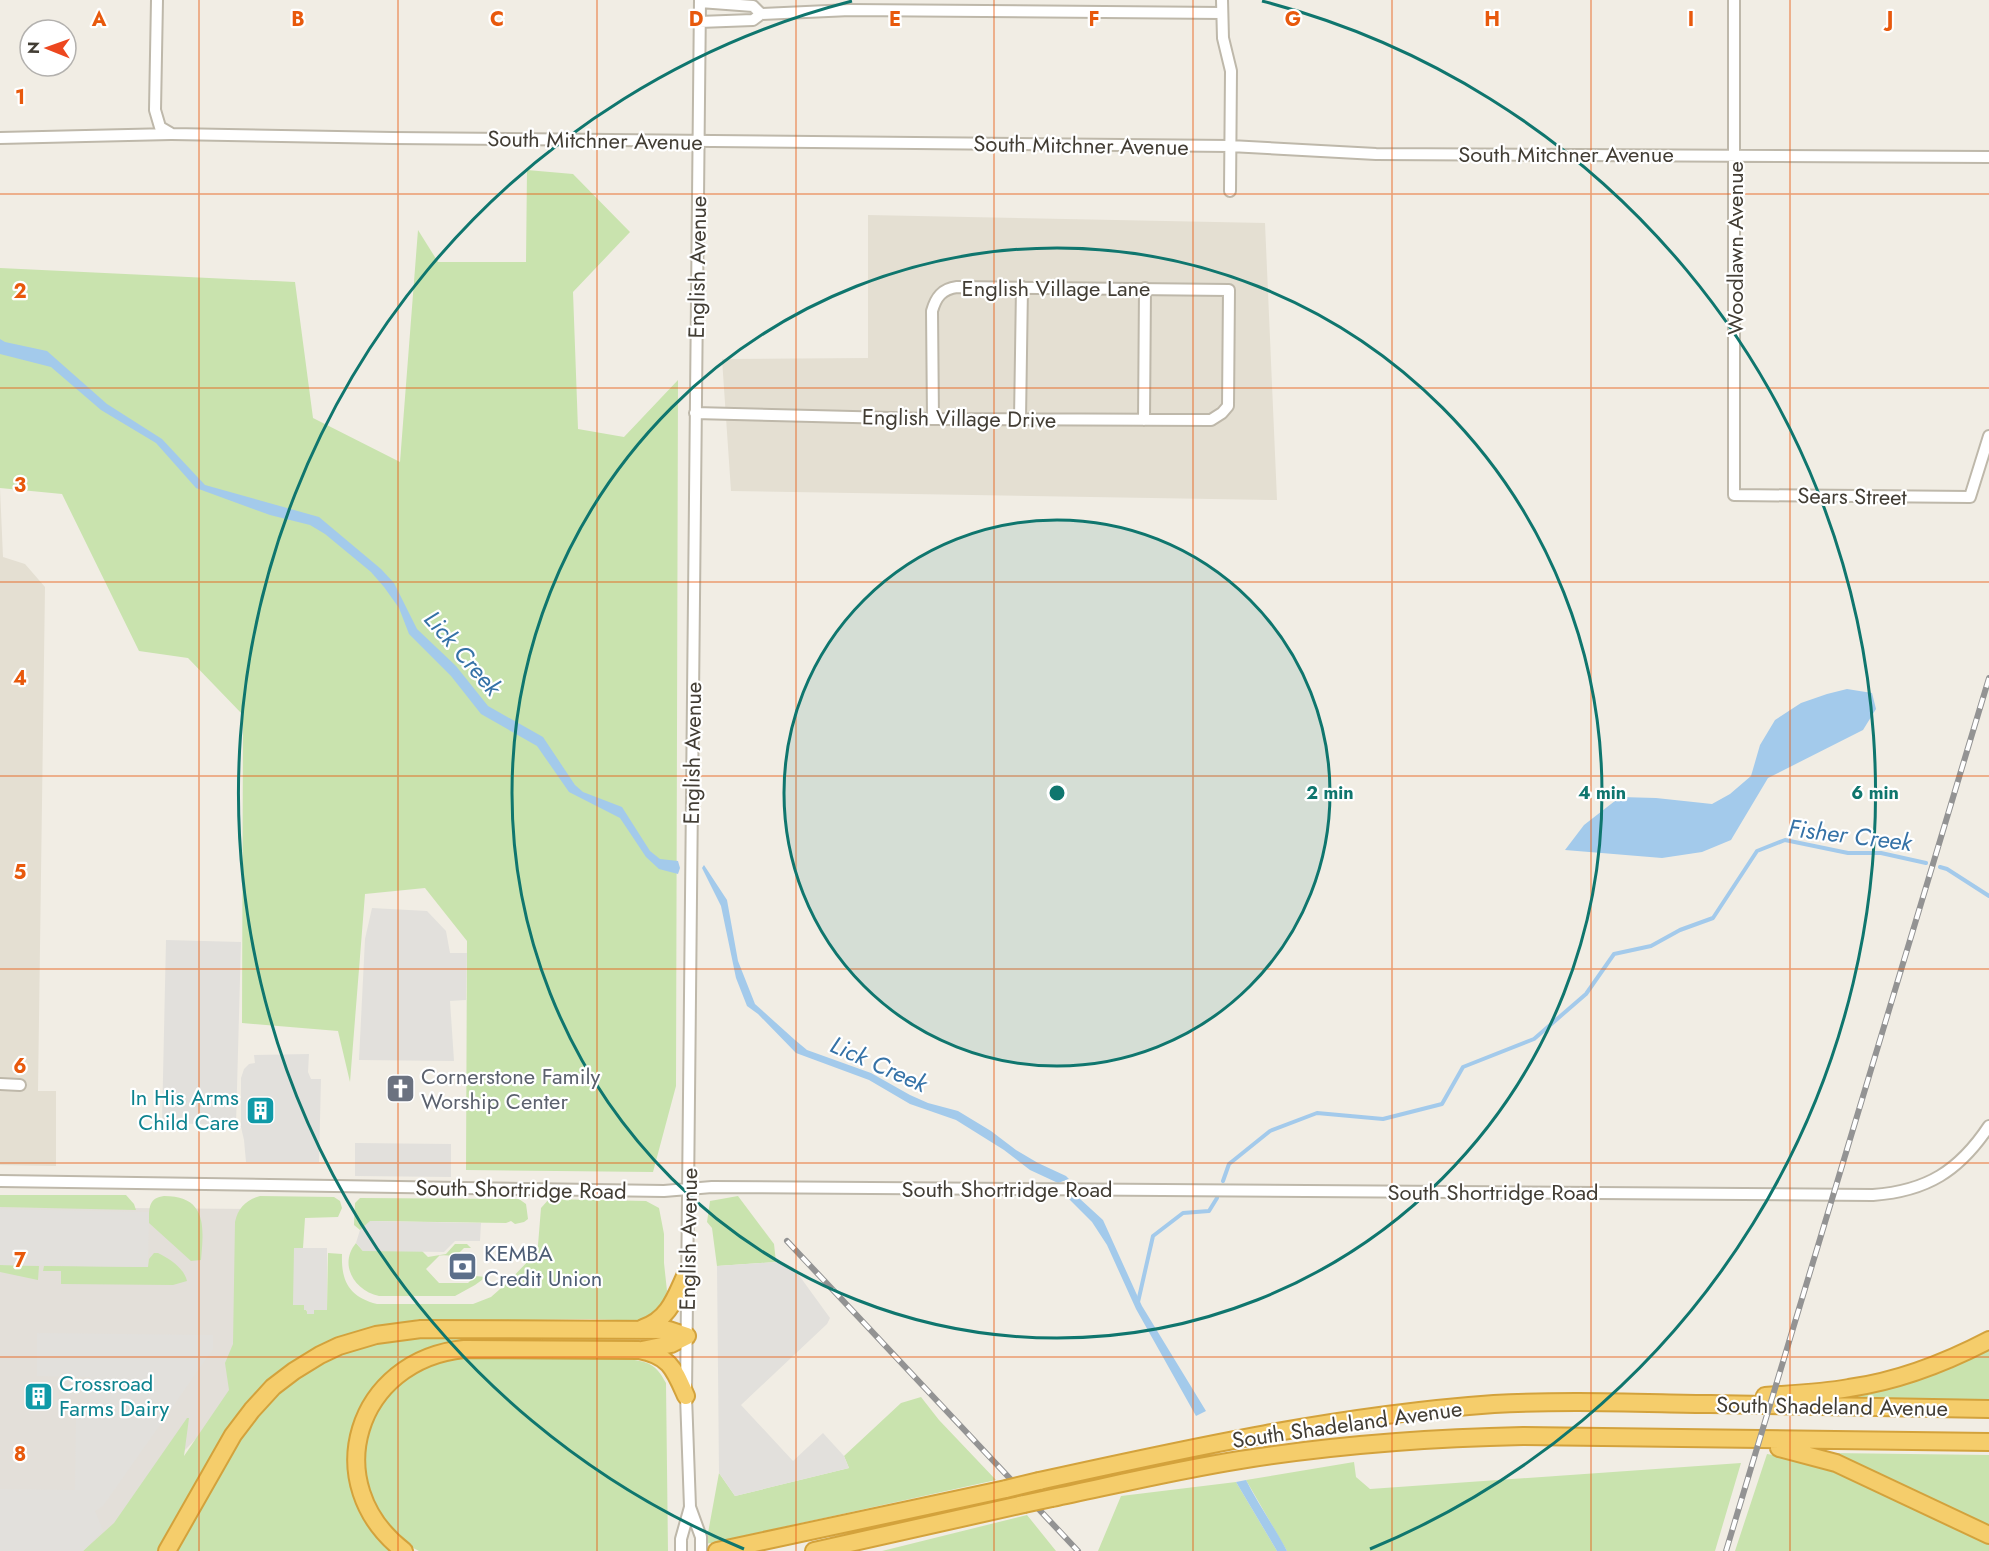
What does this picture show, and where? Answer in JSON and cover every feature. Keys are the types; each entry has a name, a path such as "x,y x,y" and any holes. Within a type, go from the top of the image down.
{"highway":[{"path":"636,1331 649,1326 667,1313 687,1272"},
{"path":"167,1551 228,1443 252,1410 281,1381 330,1350 369,1336 421,1329 669,1330 687,1336"},
{"path":"404,1551 384,1533 372,1517 361,1493 356,1466 357,1440 366,1413 381,1390 396,1376 423,1359 453,1350 639,1350 671,1344 687,1336"},
{"path":"1686,1404 1829,1391 1877,1383 1904,1376 1966,1352 1989,1340"},
{"path":"639,1350 653,1353 666,1360 672,1367 686,1396"},
{"name":"South Shadeland Avenue","path":"723,1550 1251,1436 1383,1416 1521,1403 1620,1402 1989,1409"},
{"name":"South Shadeland Avenue","path":"814,1551 1052,1498 1238,1461 1342,1446 1489,1437 1989,1442"},
{"path":"1697,1438 1788,1449 1822,1458 1989,1535"}],"street":[{"name":"South Mitchner Avenue","path":"157,0 155,110 160,127 172,134"},
{"path":"1222,0 1223,38 1231,71 1230,191"},
{"name":"Woodlawn Avenue","path":"1734,0 1734,495"},
{"path":"700,1 753,6 760,14"},
{"name":"English Avenue","path":"681,1551 681,1539 690,1507 686,1396 700,1"},
{"path":"699,22 753,20 760,14 850,5 1222,13"},
{"name":"South Mitchner Avenue","path":"0,138 172,134 1230,146 1376,154 1989,157"},
{"path":"1020,419 1022,287"},
{"name":"English Village Lane","path":"933,418 932,311 938,296 954,288 1022,287 1229,290 1228,402 1222,414"},
{"path":"1144,420 1145,288"},
{"name":"English Village Drive","path":"695,413 1144,420 1209,420 1222,414"},
{"name":"Sears Street","path":"1734,495 1970,497 1989,436"},
{"path":"0,1084 20,1085"},
{"name":"South Shortridge Road","path":"0,1181 664,1191 712,1187 1872,1195 1893,1194 1934,1181 1967,1156 1989,1126"},
{"name":"English Avenue","path":"690,1507 701,1537 701,1551"}],"shaded area":[{"path":"868,215 1265,223 1277,500 731,491 722,359 868,358"},
{"path":"0,488 3,557 25,564 45,587 38,1091 56,1091 56,1166 0,1165"},
{"path":"372,908 427,911 446,931 450,953 467,953 466,1000 450,1001 454,1061 359,1060 365,939"},
{"path":"166,940 241,942 236,1125 162,1123"},
{"path":"309,1054 308,1072 311,1079 321,1079 319,1162 246,1162 241,1127 241,1078 244,1069 249,1064 255,1063 254,1055"},
{"path":"355,1143 451,1144 451,1177 355,1176"},
{"path":"0,1207 255,1209 254,1380 185,1450 113,1551 0,1551"},
{"path":"0,1209 149,1212 148,1267 0,1265"},
{"path":"370,1221 481,1223 480,1241 455,1241 444,1252 363,1251 356,1243 360,1230"},
{"path":"294,1248 327,1248 327,1310 314,1310 314,1314 307,1314 304,1305 293,1305"},
{"path":"776,1262 793,1267 830,1318 827,1324 741,1405 793,1461 823,1433 844,1456 849,1468 735,1496 719,1473 717,1266"},
{"path":"37,1333 213,1335 213,1349 103,1506 95,1511 103,1531 83,1551 0,1551 0,1489 75,1490 76,1416 90,1416 90,1377 37,1376"}],"green space":[{"path":"527,170 573,174 630,232 573,292 578,429 624,437 678,380 676,1086 653,1172 466,1170 467,941 425,888 365,894 350,1082 338,1031 242,1023 243,715 188,658 139,651 62,494 0,488 0,268 295,282 313,418 400,462 418,230 438,262 526,262"},
{"path":"0,1195 126,1195 136,1210 0,1207"},
{"path":"164,1196 178,1197 188,1201 200,1216 203,1236 201,1260 191,1261 149,1223 150,1205 155,1199"},
{"path":"260,1196 334,1197 340,1201 342,1208 338,1217 305,1218 303,1248 294,1248 294,1305 304,1305 308,1314 314,1314 314,1310 327,1310 328,1253 342,1254 345,1280 353,1292 377,1304 473,1304 491,1297 533,1256 538,1245 541,1208 549,1199 646,1201 659,1208 664,1234 667,1291 662,1308 643,1321 419,1319 351,1336 248,1403 224,1435 158,1551 83,1551 114,1523 187,1418 189,1418 184,1456 229,1390 225,1363 233,1344 235,1222 243,1205"},
{"path":"738,1196 774,1244 776,1262 717,1266 712,1228 707,1222 710,1201"},
{"path":"360,1198 519,1199 526,1204 528,1219 515,1224 511,1221 506,1223 371,1221 360,1230 354,1225 355,1203"},
{"path":"356,1243 363,1251 422,1251 428,1257 440,1255 426,1269 439,1283 468,1283 475,1276 486,1277 455,1296 379,1296 363,1289 352,1276 349,1260"},
{"path":"455,1244 467,1244 471,1248 464,1248 456,1256 440,1255 446,1254"},
{"path":"154,1253 176,1264 187,1281 173,1285 61,1284 61,1271 43,1271 44,1266 148,1267 149,1259"},
{"path":"0,1265 39,1266 38,1280 0,1272"},
{"path":"416,1336 522,1337 521,1340 453,1344 429,1349 391,1369 370,1392 359,1413 351,1437 349,1473 354,1496 364,1520 392,1551 172,1551 260,1405 309,1368 360,1345"},
{"path":"1989,1350 1989,1400 1824,1400 1929,1375"},
{"path":"456,1357 627,1359 655,1367 666,1383 668,1551 419,1551 400,1539 385,1522 375,1503 368,1481 365,1459 367,1437 374,1415 385,1396 398,1384 424,1364"},
{"path":"921,1397 939,1420 996,1480 706,1544 719,1473 735,1496 849,1468 844,1456 901,1403"},
{"path":"1831,1453 1989,1455 1989,1530"},
{"path":"1767,1454 1825,1468 1881,1490 1989,1543 1989,1551 1735,1551"},
{"path":"1354,1462 1356,1477 1370,1489 1741,1463 1715,1551 1287,1551 1246,1480"},
{"path":"1236,1482 1277,1551 1098,1551 1121,1496"},
{"path":"1027,1515 1056,1551 882,1551"}],"water":[{"name":"Lick Creek","path":"0,339 47,351 107,404 162,439 205,485 319,517 381,569 394,583 417,629 456,666 488,706 543,737 575,785 583,792 622,807 650,851 660,859 678,861 680,868 678,874 659,869 646,857 620,818 569,792 537,746 481,714 451,676 409,634 399,608 371,572 325,534 310,525 270,515 196,488 156,443 101,410 51,367 0,354"},
{"path":"1847,689 1872,693 1876,709 1863,730 1768,778 1731,840 1702,852 1662,858 1565,850 1584,825 1620,797 1712,804 1730,794 1751,776 1760,745 1775,720 1801,703"},
{"name":"Lick Creek","path":"704,865 727,900 738,961 755,1004 795,1040 807,1050 871,1073 928,1103 958,1111 991,1131 1016,1150 1069,1179 1058,1183 1030,1170 1004,1150 956,1120 910,1104 869,1080 796,1053 758,1014 747,1006 736,978 721,906 702,868"},
{"path":"1067,1197 1079,1198 1103,1220 1142,1306 1206,1411 1196,1416 1136,1309 1107,1245 1092,1222"},
{"path":"1246,1480 1287,1551 1277,1551 1236,1482"}],"waterway":[{"name":"Fisher Creek","path":"1223,1181 1229,1164 1270,1131 1317,1113 1383,1119 1442,1104 1463,1067 1534,1039 1586,994 1614,954 1651,946 1680,930 1713,918 1757,851 1785,840 1848,853 1881,853 1926,863"},
{"name":"Fisher Creek","path":"1940,867 1947,869 1989,896"},
{"name":"Fisher Creek","path":"1138,1302 1153,1236 1183,1213 1209,1211 1217,1198"}],"railway":[{"path":"1726,1551 1989,678"},
{"path":"787,1241 1078,1551"}],"place":[{"name":"Cornerstone Family Worship Center","path":"400,1089"},
{"name":"In His Arms Child Care","path":"260,1110"},
{"name":"KEMBA Credit Union","path":"463,1266"},
{"name":"Crossroad Farms Dairy","path":"38,1396"}]}
